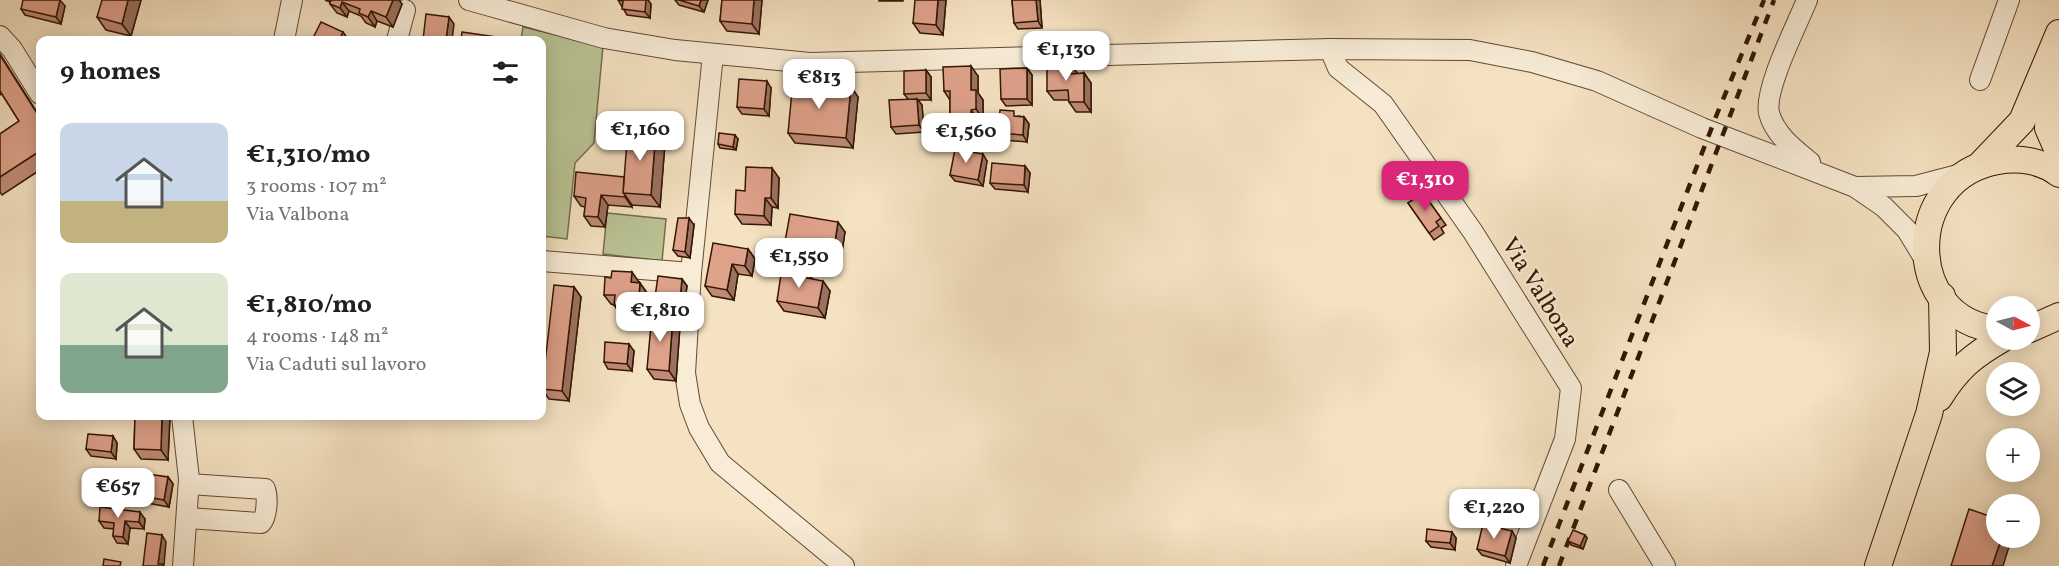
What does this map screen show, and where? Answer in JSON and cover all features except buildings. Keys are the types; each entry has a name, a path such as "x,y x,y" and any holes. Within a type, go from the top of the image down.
{"main road":[{"path":"1878,566 1929,414 1943,352 1942,296 1927,262 1925,241 1930,216 1942,194 2022,121 2059,33"},
{"path":"2050,58 2048,128 2059,153"},
{"path":"1972,169 2011,158 2034,161 2059,174"},
{"path":"1942,296 1966,318 1986,325"},
{"path":"2040,325 2059,316"},
{"path":"1929,414 1955,372 1986,348"}],"street":[{"path":"285,36 292,0"},
{"path":"469,0 604,38 713,54 810,63 1330,49 1470,50 1532,62 1597,81 1702,128 1855,186 1884,207 1907,230 1927,262"},
{"path":"1807,0 1773,84 1769,112 1787,143 1827,175"},
{"path":"1980,80 2009,0"},
{"path":"398,36 405,10"},
{"path":"0,36 12,49 36,88"},
{"name":"Via Valbona","path":"1330,49 1338,68 1383,104 1473,232 1570,388 1565,439 1516,566"},
{"path":"713,54 691,273 685,373 690,404 699,428 720,463 844,566"},
{"path":"1855,186 1916,186 1972,169"},
{"path":"546,261 691,273"},
{"path":"182,420 189,484 183,566"},
{"path":"188,518 261,523 265,519 267,494 265,489 189,484"},
{"path":"1619,490 1665,566"}],"green space":[{"path":"523,27 603,46 594,143 575,163 567,239 546,236 546,36 522,36"},
{"path":"607,213 666,219 662,261 603,254"}],"railway":[{"path":"1543,566 1717,114 1764,0"},
{"path":"1559,566 1774,0"}]}
